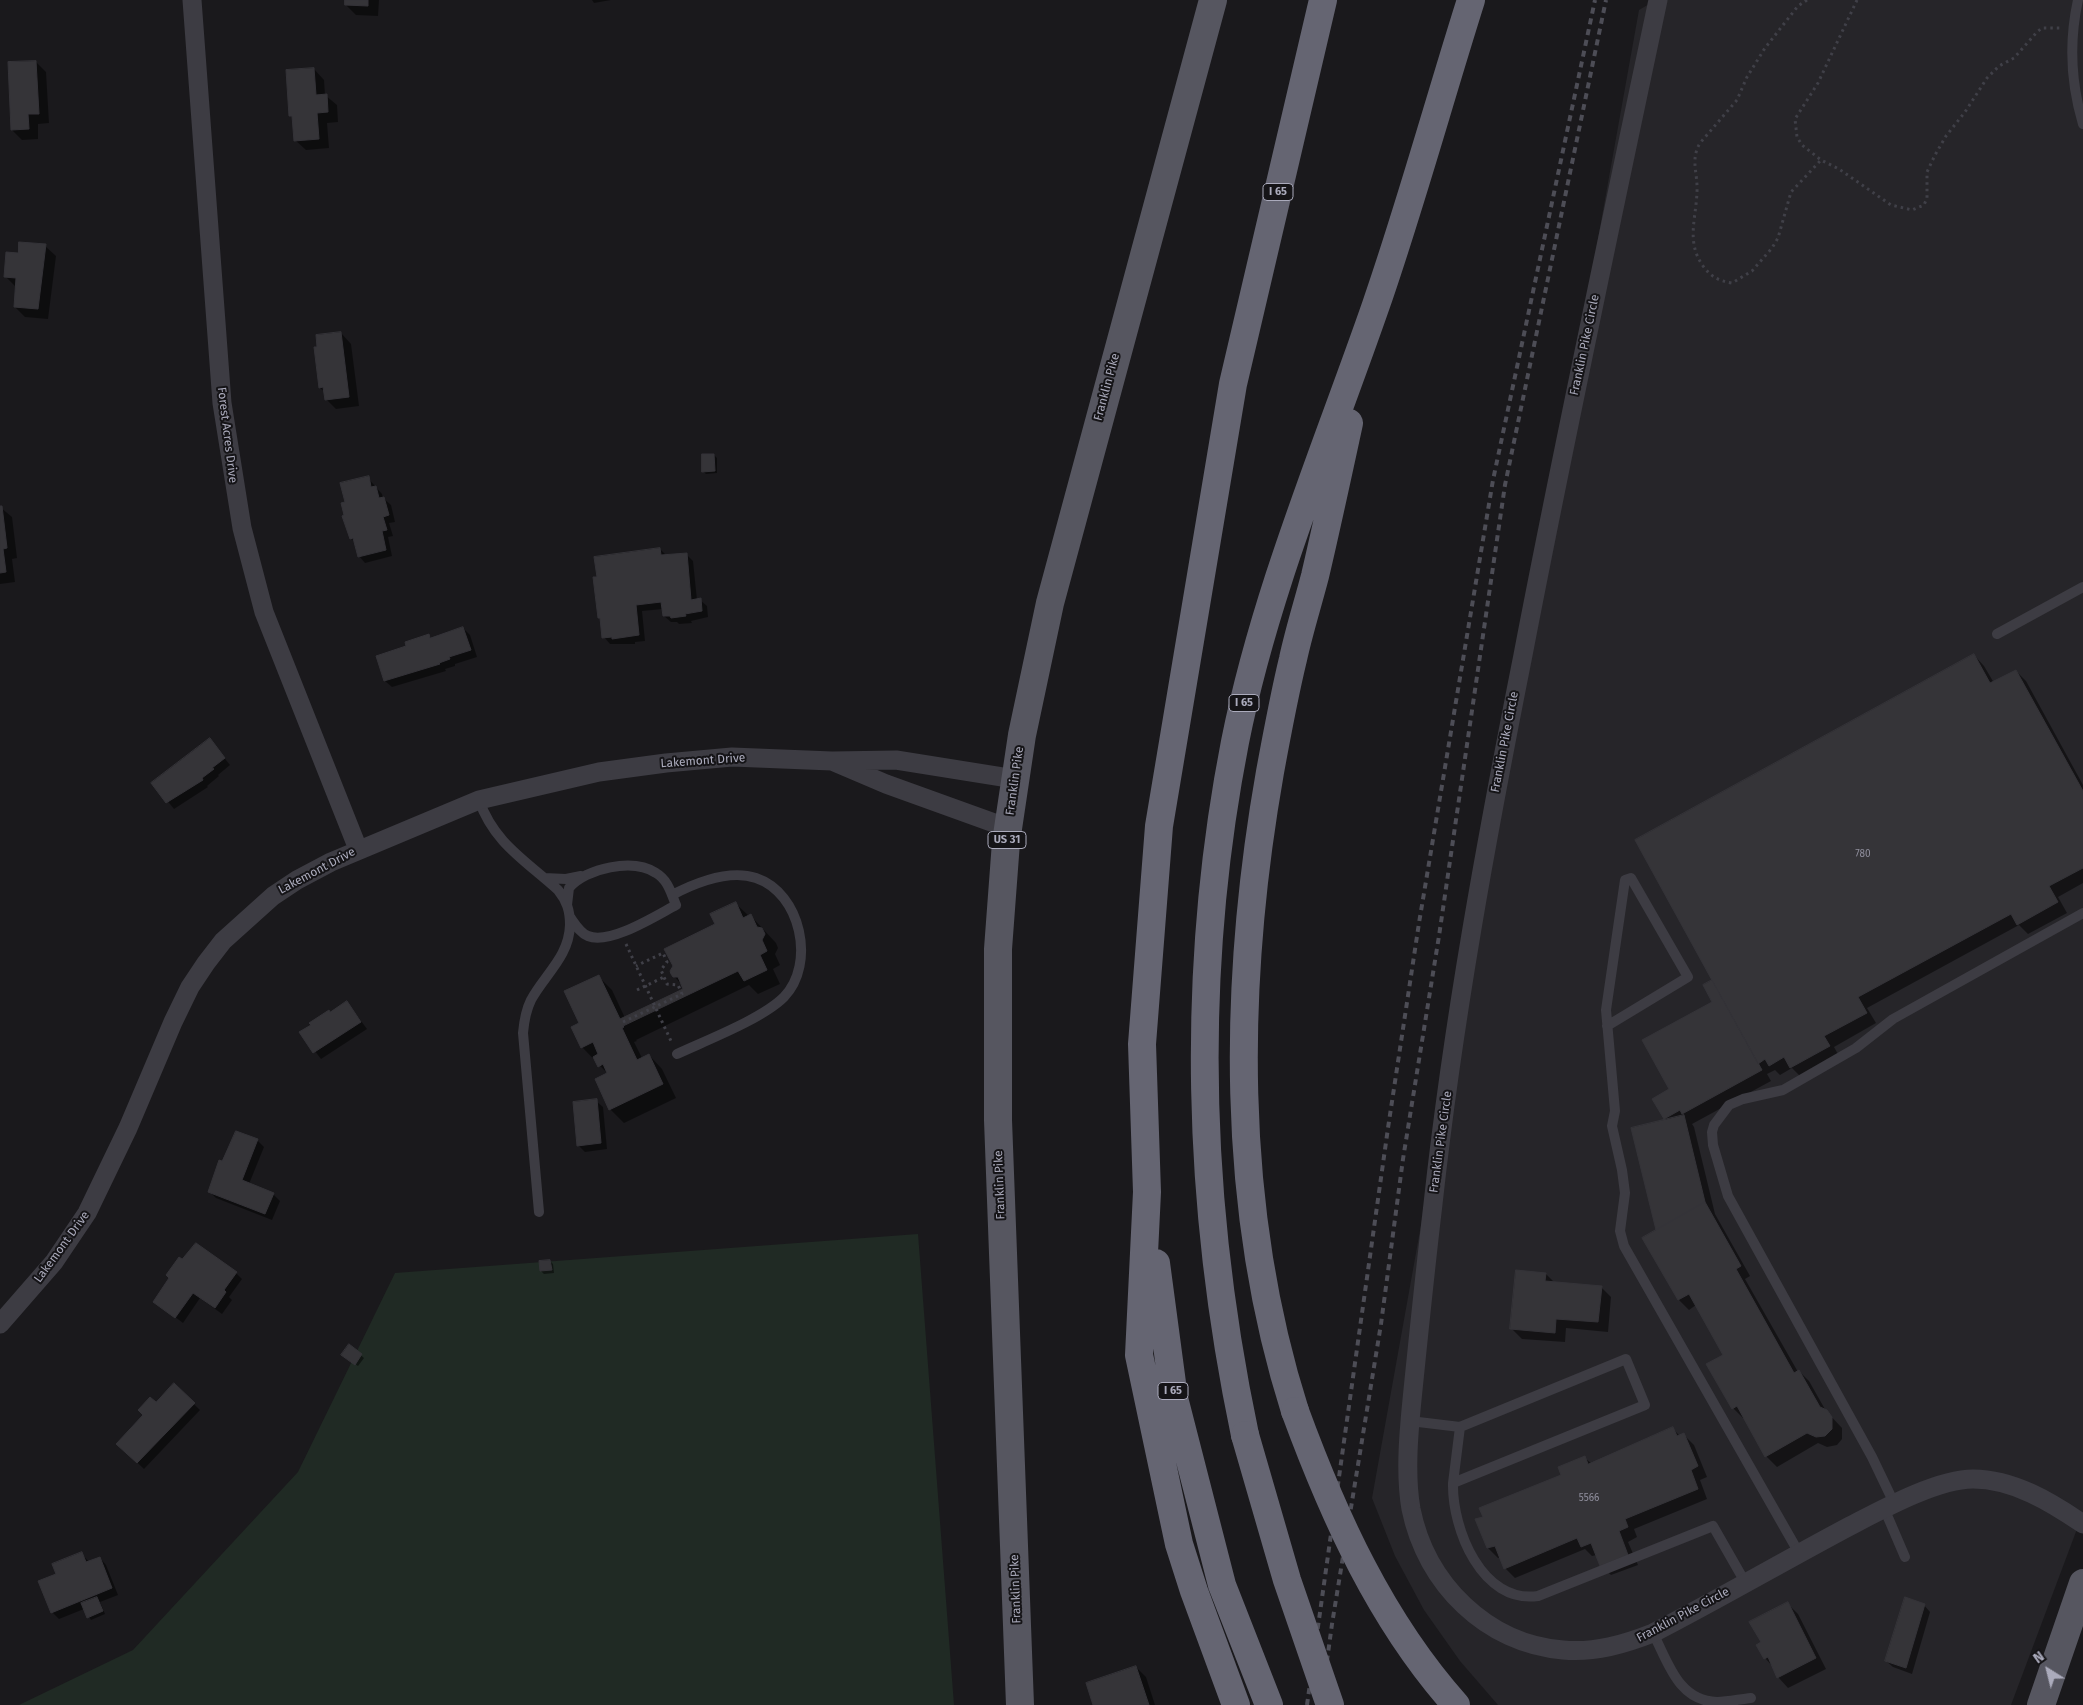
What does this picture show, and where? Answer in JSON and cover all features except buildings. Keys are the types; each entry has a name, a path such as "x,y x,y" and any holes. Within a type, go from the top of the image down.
{"highway":[{"name":"I 65","path":"1269,1705 1222,1585 1174,1398 1147,1192 1142,1044 1158,826 1233,384 1323,0"},
{"name":"I 65","path":"1330,1705 1287,1580 1245,1435 1227,1344 1218,1284 1207,1168 1205,1026 1214,883 1234,752 1256,657 1302,512 1377,302 1471,0"},
{"path":"1377,302 1314,579 1294,652 1281,715 1259,848 1250,935 1245,1043 1246,1117 1252,1197 1264,1293 1278,1355 1295,1411 1320,1476 1366,1574 1403,1637 1456,1705"},
{"path":"1147,1192 1138,1356 1179,1544 1194,1591 1236,1705"}],"main road":[{"name":"Franklin Pike","path":"1020,1705 997,1051 998,949 1008,828 1033,676 1066,537 1213,0"},
{"path":"2040,1705 2083,1583"}],"street":[{"name":"Forest Acres Drive","path":"192,0 222,403 238,512 264,612 358,849"},
{"name":"Franklin Pike Circle","path":"1658,0 1552,504 1486,840 1440,1138 1410,1421 1410,1497 1417,1530 1425,1553 1439,1577 1454,1596 1471,1612 1490,1627 1512,1638 1564,1651 1613,1647 1653,1633 1889,1506 1959,1480 1987,1480 2014,1486 2062,1509 2083,1524"},
{"name":"Lakemont Drive","path":"0,1324 54,1262 87,1213 128,1128 172,1022 190,987 206,963 223,941 273,896 297,880 358,849 479,800 599,772 732,757 832,761 896,760 1015,779"},
{"name":"Lakemont Drive","path":"832,761 899,789 1008,828"}],"lane":[{"path":"2078,0 2073,29 2074,80 2083,124"},
{"path":"1998,634 2083,587"},
{"path":"479,800 488,822 497,835 510,850 558,890 567,906 570,917 565,949 532,998 527,1010 523,1033 539,1212"},
{"path":"544,878 566,879 620,867 636,866 662,877 668,884 676,905 621,932 604,938 587,936 579,930 570,917"},
{"path":"567,906 569,888 579,879 589,874"},
{"path":"672,895 704,880 720,877 755,878 778,893 787,905 795,919 801,948 796,979 779,1001 759,1015 677,1054"},
{"path":"1607,1026 1688,977 1630,878 1625,880 1606,1010 1607,1026 1615,1111 1612,1126 1625,1193 1620,1231 1624,1246 1799,1553"},
{"path":"1905,1557 1872,1457 1728,1196 1714,1145 1714,1125 1728,1105 1743,1099 1783,1090 1856,1048 1893,1019 2083,913"},
{"path":"1410,1421 1460,1427 1626,1359 1645,1404 1453,1483"},
{"path":"1460,1427 1453,1483 1454,1508 1470,1553 1484,1573 1500,1588 1527,1598 1538,1596 1713,1526 1745,1582"},
{"path":"1653,1633 1677,1681 1692,1696 1716,1702 1751,1698"}],"path":[{"path":"1807,0 1798,6 1765,48 1747,77 1737,100 1695,150 1693,160 1697,190 1692,222 1692,241 1697,258 1708,273 1716,279 1732,283 1752,271 1778,238 1791,192 1821,160"},
{"path":"1856,0 1818,83 1795,119 1797,137 1802,145 1821,160 1839,169 1874,195 1892,205 1912,210 1924,205 1927,198 1928,172 1939,148 1993,71 2014,58 2042,28 2073,29"},
{"path":"621,932 677,1054"},
{"path":"623,1022 682,994 678,985 667,984 661,970 667,962 663,953 636,966"},
{"path":"637,990 664,977"}],"shaded area":[{"path":"1656,0 2083,0 2083,1513 2011,1705 1498,1705 1460,1661 1424,1610 1395,1556 1372,1498 1639,10"},
{"path":"918,1234 954,1705 19,1705 133,1650 298,1472 395,1273"}],"railway":[{"path":"1307,1705 1388,1128 1419,923 1493,480 1595,0"},
{"path":"1321,1705 1332,1624 1381,1324 1403,1159 1439,936 1505,485 1606,0"}]}
